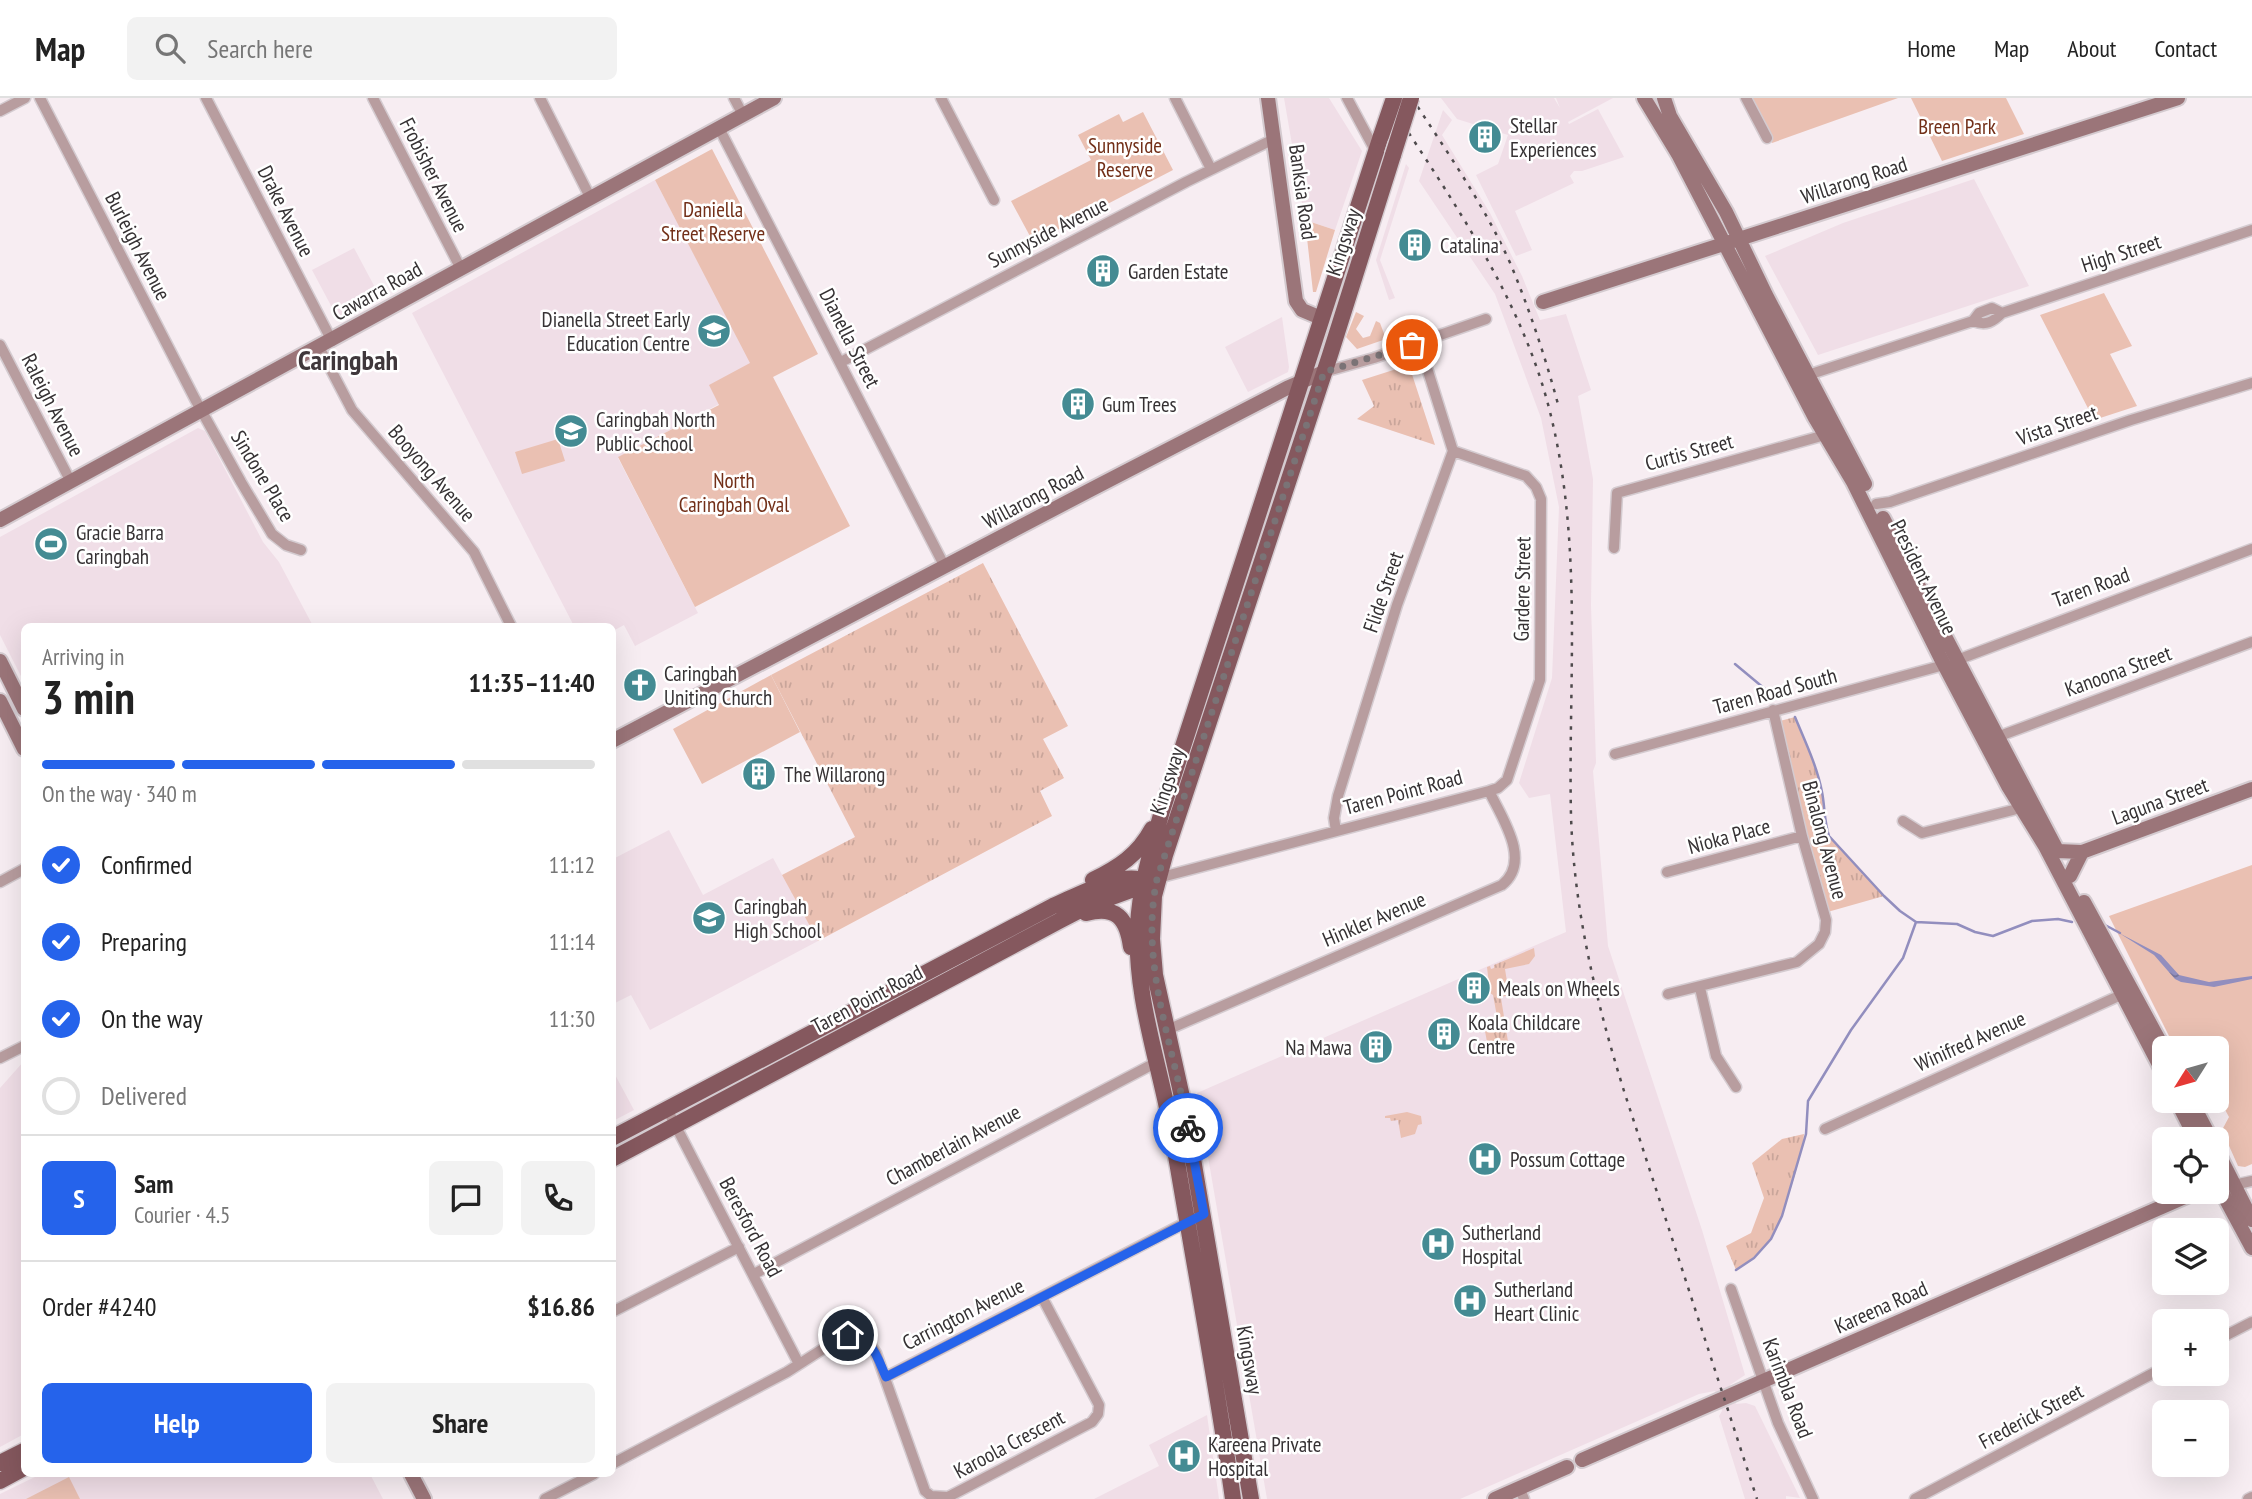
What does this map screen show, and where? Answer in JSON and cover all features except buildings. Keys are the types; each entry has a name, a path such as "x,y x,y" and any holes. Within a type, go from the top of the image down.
{"main road":[{"name":"Kingsway","path":"1251,1499 1204,1214 1174,1058 1156,983 1152,948 1151,880 1162,811 1394,98"},
{"name":"Kingsway","path":"1233,1499 1172,1130 1144,1003 1138,927 1151,880 1324,372 1411,98"},
{"path":"1056,913 1084,885 1129,859 1143,845 1162,811"},
{"name":"Taren Point Road","path":"616,1157 1115,881 1135,878 1151,880"},
{"path":"1056,913 1100,910 1110,911 1120,917 1129,933 1134,981 1144,1003"},
{"name":"Taren Point Road","path":"616,1136 1056,913"},
{"path":"1150,1034 1167,1030"},
{"name":"Chamberlain Avenue","path":"1157,1062 1174,1058"},
{"name":"Carrington Avenue","path":"1187,1222 1204,1214"},
{"path":"0,1464 21,1453"},
{"path":"0,1481 21,1470"}],"street":[{"path":"0,111 25,98"},
{"name":"Burleigh Avenue","path":"40,98 202,411"},
{"name":"Drake Avenue","path":"206,98 326,344"},
{"name":"Frobisher Avenue","path":"373,98 461,269"},
{"path":"540,98 591,198"},
{"path":"734,98 743,115"},
{"name":"Cawarra Road","path":"0,520 774,98"},
{"path":"941,98 994,200"},
{"path":"1175,98 1211,169"},
{"name":"Banksia Road","path":"1268,98 1296,301 1302,310 1321,318"},
{"path":"1347,98 1376,152"},
{"name":"President Avenue","path":"1644,98 1732,242 1831,433 1853,482 2027,806 2057,850 2152,1047"},
{"path":"1657,98 1666,121 1667,135"},
{"name":"President Avenue","path":"1664,98 1670,116 1720,201 1732,242"},
{"path":"1746,98 1767,138"},
{"name":"Willarong Road","path":"1543,302 2178,98"},
{"name":"Dianella Street","path":"719,128 945,567"},
{"name":"Sunnyside Avenue","path":"841,362 1211,169 1274,139"},
{"name":"High Street","path":"1801,377 1973,321 1983,325 1994,321 2002,313 2252,230"},
{"name":"Willarong Road","path":"616,739 1301,381 1486,319"},
{"name":"Booyong Avenue","path":"326,344 352,410 474,552 510,623"},
{"name":"Raleigh Avenue","path":"0,345 71,482"},
{"path":"1427,368 1454,451"},
{"name":"Vista Street","path":"1876,504 2252,383"},
{"name":"Sindone Place","path":"202,411 272,534 286,545 301,550"},
{"name":"President Avenue","path":"1831,433 1876,504 1951,663 1997,737 2051,857 2127,992 2155,1036"},
{"name":"Curtis Street","path":"1614,548 1617,493 1831,433"},
{"name":"Gardere Street","path":"1454,451 1526,476 1536,487 1541,499 1539,680 1507,780"},
{"name":"Flide Street","path":"1336,831 1334,818 1339,796 1397,606 1454,451"},
{"name":"Taren Road","path":"1951,663 2252,549"},
{"name":"Kanoona Street","path":"1997,737 2252,642"},
{"path":"0,661 21,702"},
{"name":"Taren Road South","path":"1615,754 1951,663"},
{"path":"21,704 1,706 21,743"},
{"name":"Binalong Avenue","path":"1668,994 1797,962 1819,944 1825,932 1826,920 1802,836 1773,710"},
{"name":"Taren Point Road","path":"1151,880 1489,791 1503,785 1507,780"},
{"name":"Laguna Street","path":"2057,850 2082,852 2252,789"},
{"name":"Hinkler Avenue","path":"1167,1030 1502,885 1513,873 1516,857 1511,839 1489,791"},
{"path":"1903,821 1922,833 2027,806"},
{"name":"Nioka Place","path":"1667,872 1802,836"},
{"path":"2070,876 2082,852"},
{"path":"0,882 21,871"},
{"path":"1700,988 1716,1056 1736,1087"},
{"name":"Winifred Avenue","path":"1825,1129 2127,992"},
{"path":"0,1058 21,1047"},
{"name":"Chamberlain Avenue","path":"754,1274 1157,1062"},
{"name":"Beresford Road","path":"667,1109 800,1364"},
{"path":"2229,1175 2252,1220"},
{"path":"2229,1185 2252,1181"},
{"name":"Kareena Road","path":"1522,1494 1567,1466 1567,1460 1571,1456 1578,1456 1582,1460 2169,1204"},
{"path":"2228,1204 2252,1248"},
{"name":"Carrington Avenue","path":"616,1462 787,1372 841,1338 856,1336 870,1344 886,1377 1187,1222"},
{"path":"616,1310 739,1247"},
{"name":"Karimbla Road","path":"1731,1289 1778,1423 1814,1499"},
{"name":"Karoola Crescent","path":"886,1377 925,1491 931,1496 947,1497 1092,1422 1098,1414 1099,1405 1042,1297"},
{"path":"2229,1334 2252,1322"},
{"name":"Frederick Street","path":"1914,1499 2152,1374"},
{"path":"413,1477 424,1499"},
{"path":"545,1499 588,1477"},
{"path":"1495,1499 1522,1494"}],"shaded area":[{"path":"1284,98 1329,98 1362,151 1335,230 1305,220"},
{"path":"1441,98 1554,98 1560,108 1556,98 1613,98 1568,122 1569,124 1598,109 1624,157 1582,171 1574,171 1570,176 1574,183 1515,211 1532,250 1516,256 1476,175 1498,164 1508,135 1457,119"},
{"name":"Sutherland Hospital","path":"1443,110 1452,120 1442,135 1490,213 1522,276 1540,320 1566,314 1591,390 1578,396 1593,479 1591,605 1596,763 1593,771 1608,946 1702,1230 1745,1375 1730,1385 1736,1404 1755,1406 1800,1498 1786,1496 1786,1499 1745,1499 1719,1416 1722,1411 1715,1391 1699,1394 1460,1499 1267,1499 1197,1093 1566,932 1550,794 1529,798 1519,783 1552,678 1559,507 1541,418 1495,294 1419,181"},
{"path":"1406,164 1409,168 1380,260 1395,298 1389,300 1376,260"},
{"path":"1974,179 2029,286 1818,355 1765,256 1843,223"},
{"name":"Caringbah North Public School","path":"655,180 751,363 719,404 618,458 698,613 635,646 624,625 616,629 616,623 572,623 412,313"},
{"path":"354,248 379,295 342,316 336,315 312,270"},
{"path":"1282,317 1288,372 1248,392 1225,347"},
{"path":"198,428 205,431 263,542 279,562 311,623 21,623 21,676 0,635 0,537"},
{"name":"Caringbah High School","path":"669,830 703,895 773,858 818,941 650,1030 631,995 616,1002 616,857"},
{"path":"21,1064 21,1436 0,1447 0,1088"},
{"path":"616,1076 634,1110 616,1119"},
{"name":"Kareena Private Hospital","path":"1207,1415 1219,1499 1094,1499 1159,1466 1149,1445"},
{"path":"35,1477 372,1477 383,1499 0,1499 0,1494"}],"green space":[{"name":"Breen Park","path":"1751,98 1898,98 1772,143 1762,124 1765,122"},
{"name":"Breen Park","path":"1911,98 2006,98 2024,134 1942,161"},
{"name":"Sunnyside Reserve","path":"1143,112 1173,170 1038,240 1031,238 1011,201 1091,160 1078,135 1119,114 1123,122"},
{"name":"North Caringbah Oval","path":"712,149 818,354 773,377 850,526 695,607 618,457 719,405 709,385 750,363 655,180"},
{"path":"1305,220 1335,230 1316,292 1313,292"},
{"path":"2104,293 2132,346 2110,354 2137,406 2094,420 2040,315"},
{"path":"1356,312 1364,316 1356,329 1363,338 1370,336 1376,321 1380,323 1386,339 1357,349 1346,337"},
{"path":"1409,365 1435,445 1357,419 1374,406 1362,380"},
{"path":"558,439 565,461 522,474 515,452"},
{"path":"983,563 1068,726 1043,739 1064,778 1040,791 1052,816 818,941 782,875 855,837 771,675"},
{"path":"771,675 800,732 702,784 673,729"},
{"path":"1795,717 1815,765 1822,793 1824,822 1829,836 1884,896 1824,913 1776,722"},
{"path":"2252,865 2252,1164 2238,1166 2229,1146 2229,1127 2224,1127 2229,1117 2227,1113 2230,1113 2230,1036 2169,1036 2109,916"},
{"path":"1534,948 1535,956 1529,964 1505,969 1509,994 1501,998 1510,1054 1488,1047 1484,1026 1498,1022 1493,995 1490,993 1487,967 1494,968 1494,965"},
{"path":"1407,1112 1421,1116 1422,1124 1418,1125 1415,1134 1401,1138 1398,1120 1391,1121 1385,1116"},
{"path":"1804,1134 1791,1187 1772,1237 1760,1251 1736,1270 1726,1246 1751,1233 1764,1198 1752,1163 1782,1139"},
{"path":"69,1477 80,1499 26,1499"}],"water":[{"path":"2119,933 2161,955 2179,975 2209,982 2252,976 2252,979 2214,987 2181,982 2175,979 2154,955"}],"waterway":[{"path":"1735,664 1765,689"},
{"path":"1795,717 1817,773 1829,836 1900,911 1916,922 1957,924 1993,936 2032,921 2058,919 2072,922"},
{"path":"1736,1270 1754,1258 1771,1239 1782,1216 1806,1134 1808,1101 1851,1030 1903,958 1916,922"},
{"path":"2105,925 2120,933"}],"railway":[{"path":"1386,98 1459,211 1503,290 1522,331 1551,416 1561,466 1571,565 1571,816 1577,886 1588,955 1624,1091 1757,1499"},
{"path":"1412,98 1465,180 1501,243 1531,318 1559,408"}],"way so far":[{"path":"1188,1128 1155,975 1152,930 1157,879 1324,372 1412,345"}],"place":[{"name":"Stellar Experiences","path":"1485,137"},
{"name":"Catalina","path":"1415,245"},
{"name":"Garden Estate","path":"1103,271"},
{"name":"Dianella Street Early Education Centre","path":"714,331"},
{"name":"Gum Trees","path":"1078,404"},
{"name":"Caringbah North Public School","path":"571,431"},
{"name":"Gracie Barra Caringbah","path":"51,544"},
{"name":"Caringbah Uniting Church","path":"640,685"},
{"name":"The Willarong","path":"759,774"},
{"name":"Caringbah High School","path":"709,918"},
{"name":"Meals on Wheels","path":"1474,988"},
{"name":"Koala Childcare Centre","path":"1444,1034"},
{"name":"Na Mawa","path":"1376,1047"},
{"name":"Possum Cottage","path":"1485,1159"},
{"name":"Sutherland Hospital","path":"1438,1244"},
{"name":"Sutherland Heart Clinic","path":"1470,1301"},
{"name":"Kareena Private Hospital","path":"1184,1456"}],"district":[{"name":"Caringbah","path":"348,359"}],"route":[{"path":"848,1335 865,1339 870,1344 886,1377 1204,1214 1188,1128"}],"park label":[{"name":"Daniella Street Reserve","path":"713,221"}]}
